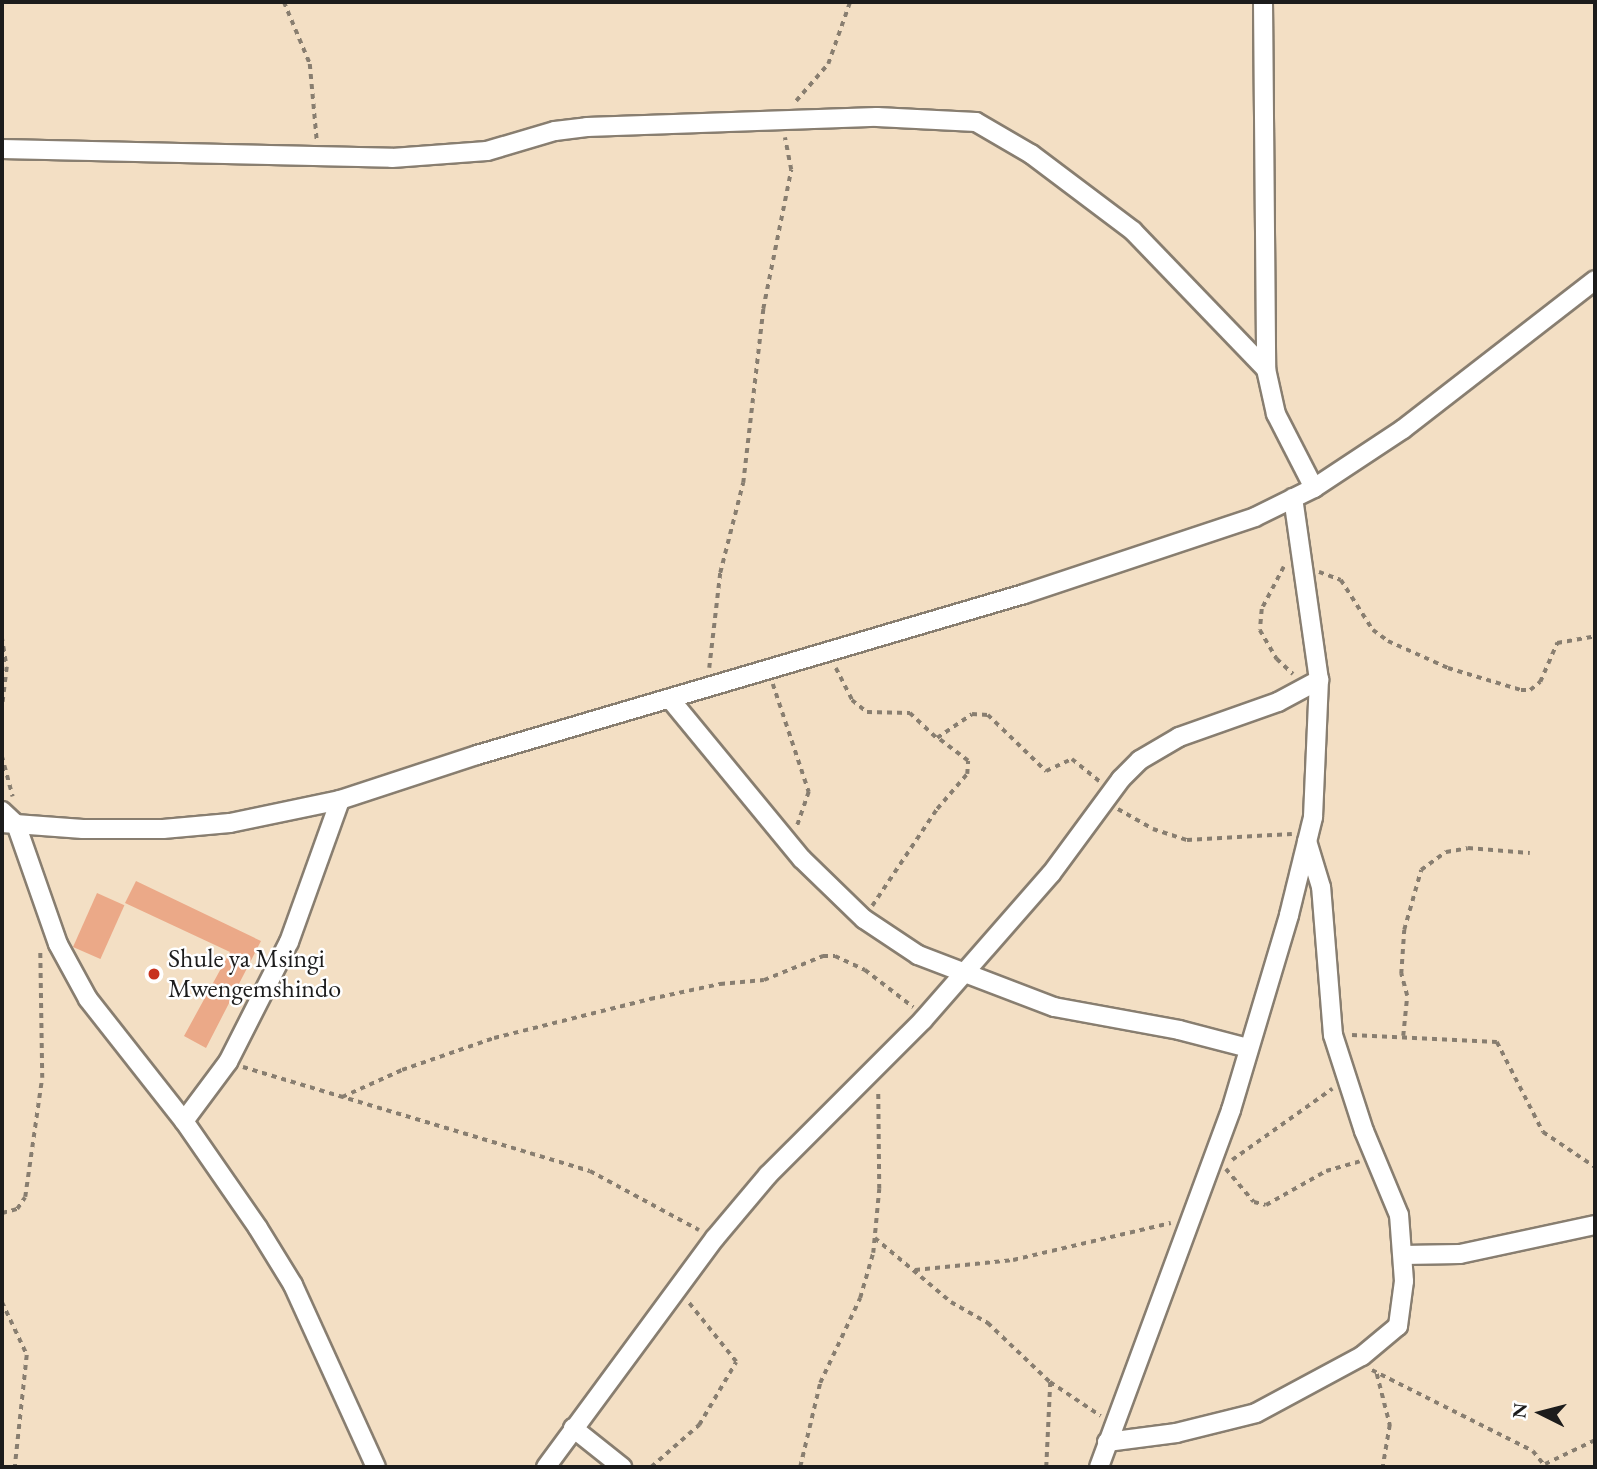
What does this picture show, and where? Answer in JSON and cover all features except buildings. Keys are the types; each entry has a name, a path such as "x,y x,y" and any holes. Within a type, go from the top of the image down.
{"street":[{"path":"1263,2 1266,369 1276,414 1314,488"},
{"path":"2,149 317,153 392,158 487,151 571,128 781,120 943,119 976,122 1001,134 1133,231 1266,369"},
{"path":"14,824 163,829 230,823 340,800 829,649 1024,594 1255,517 1314,488 1403,429 1595,280"},
{"path":"1099,1467 1208,1177 1220,1159 1248,1048 1308,837 1318,777 1305,570 1293,498"},
{"path":"546,1467 715,1238 788,1154 878,1068 923,1020 960,974 1051,874 1108,796 1140,760 1179,737 1257,710 1313,683"},
{"path":"670,699 792,847 864,919 918,955 960,974 1054,1007 1179,1030 1248,1048"},
{"path":"184,1121 228,1062 289,942 340,800"},
{"path":"2,810 14,824 47,917 88,999 184,1121 293,1285 376,1467"},
{"path":"1107,1443 1234,1421 1277,1404 1389,1338 1398,1326 1403,1255 1399,1215 1333,1034 1321,887 1308,837"},
{"path":"1403,1255 1460,1254 1595,1225"},
{"path":"573,1428 622,1467"}],"path":[{"path":"284,2 310,64 317,153"},
{"path":"707,688 720,573 743,483 763,309 791,170 781,120 828,64 850,2"},
{"path":"1285,564 1262,610 1259,630 1277,659 1313,683"},
{"path":"1305,570 1341,580 1373,630 1388,641 1448,668 1521,690 1530,690 1540,682 1557,643 1595,636"},
{"path":"2,637 6,667 2,709"},
{"path":"829,649 861,709 910,713 968,761 967,774 937,808 864,919"},
{"path":"768,669 809,792 792,847"},
{"path":"937,738 972,714 988,715 1046,771 1075,760 1108,796 1153,829 1187,840 1308,837"},
{"path":"2,756 14,824"},
{"path":"1403,1037 1407,996 1401,974 1404,930 1421,870 1446,852 1468,848 1530,853"},
{"path":"2,1213 16,1209 25,1197 42,1078 38,970 47,917"},
{"path":"342,1097 401,1070 507,1035 720,984 764,980 823,956 846,961 883,981 923,1020"},
{"path":"1333,1034 1497,1042 1543,1132 1595,1167"},
{"path":"228,1062 342,1097 503,1141 590,1171 715,1238"},
{"path":"800,1467 820,1383 860,1298 875,1238 878,1068"},
{"path":"1208,1177 1220,1159 1348,1081"},
{"path":"1220,1159 1254,1202 1266,1205 1341,1165 1377,1158"},
{"path":"913,1270 1013,1260 1194,1216"},
{"path":"875,1238 951,1302 988,1323 1050,1382 1113,1424"},
{"path":"651,1467 699,1425 736,1362 716,1342 697,1307 674,1294"},
{"path":"2,1302 27,1355 15,1467"},
{"path":"1354,1360 1513,1440 1546,1465 1595,1440"},
{"path":"1376,1372 1391,1425 1383,1467"},
{"path":"1046,1467 1050,1382"}],"place":[{"name":"Shule ya Msingi Mwengemshindo","path":"154,974"}]}
